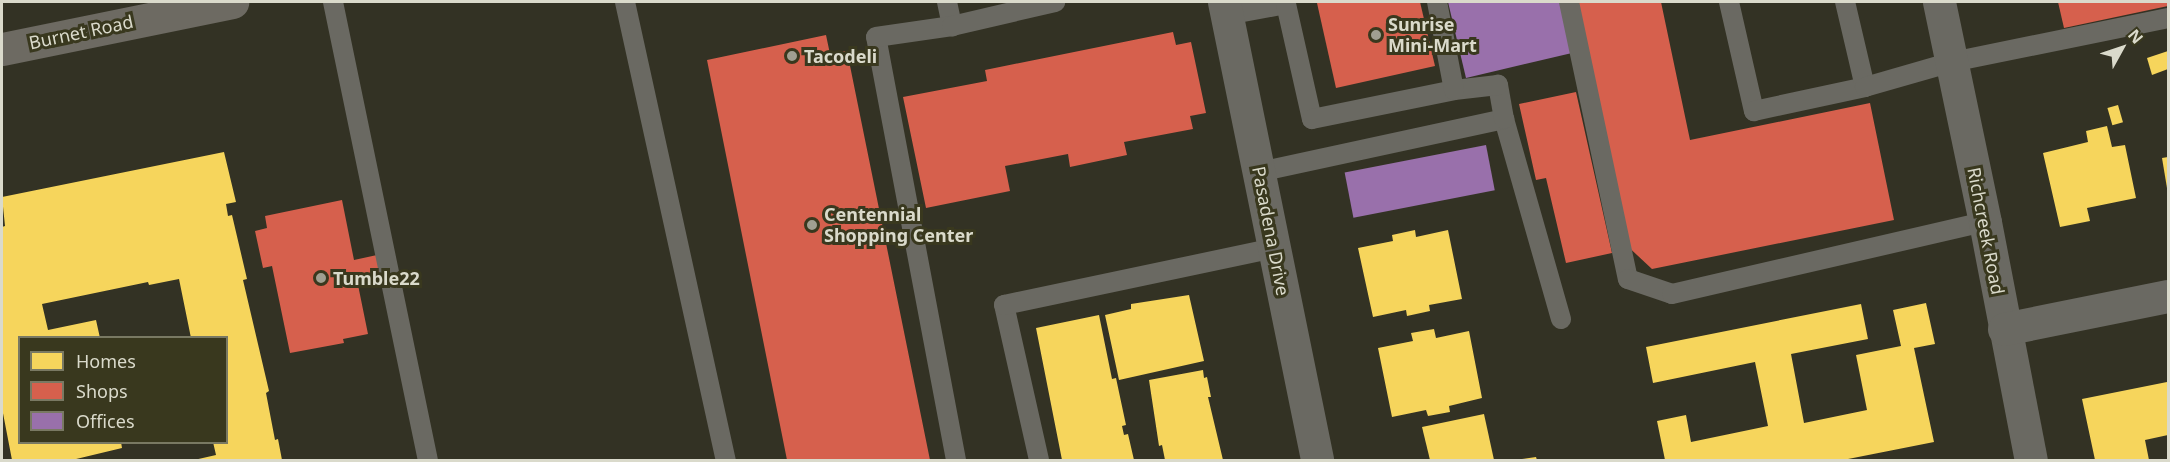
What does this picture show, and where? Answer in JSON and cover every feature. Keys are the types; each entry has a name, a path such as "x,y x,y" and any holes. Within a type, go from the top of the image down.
{"main road":[{"name":"Burnet Road","path":"2,49 232,2"}],"street":[{"name":"Richcreek Road","path":"1939,2 2031,460"},
{"name":"Pasadena Drive","path":"1225,8 1317,460"},
{"path":"2004,329 2169,296"}],"lane":[{"path":"333,2 428,460"},
{"path":"625,2 726,460"},
{"path":"947,2 952,26"},
{"path":"956,460 876,37 952,26 1055,2"},
{"path":"1437,2 1454,90"},
{"path":"1569,2 1628,279 1672,294 1985,222"},
{"path":"1729,2 1754,111 1865,87 1952,62 2169,18"},
{"path":"1845,2 1865,87"},
{"path":"1225,8 1286,3 1312,119 1454,90 1498,85 1504,119 1561,319"},
{"path":"1259,172 1504,119"},
{"path":"1039,460 1004,305 1274,248"}],"building: Homes":[{"path":"2168,51 2168,69 2152,75 2147,58"},
{"path":"2118,105 2123,122 2112,125 2107,108"},
{"path":"2107,126 2112,147 2125,145 2136,198 2087,208 2090,221 2060,227 2043,153 2088,142 2086,131"},
{"path":"224,152 236,202 226,204 228,216 232,215 247,279 243,280 269,391 266,393 275,440 278,439 282,460 194,460 216,455 213,444 228,444 228,336 191,336 179,279 149,285 148,282 42,304 48,330 96,320 100,336 18,336 18,444 121,444 122,448 72,460 12,460 2,408 2,227 5,226 2,197"},
{"path":"2168,157 2168,188 2167,188 2162,158"},
{"path":"1415,230 1416,237 1448,230 1462,299 1429,305 1430,311 1407,316 1406,310 1373,317 1358,248 1393,241 1392,235"},
{"path":"1189,295 1204,361 1119,380 1105,315 1131,309 1131,304"},
{"path":"1926,303 1935,344 1914,348 1934,442 1843,460 1665,460 1657,421 1686,415 1691,442 1768,426 1755,362 1653,383 1646,347 1861,304 1868,339 1791,354 1804,423 1867,410 1856,355 1901,346 1893,310"},
{"path":"1099,315 1112,379 1116,378 1126,425 1122,426 1124,435 1128,434 1134,460 1062,460 1036,328"},
{"path":"1434,329 1436,338 1469,331 1482,398 1449,406 1450,412 1428,416 1426,410 1392,417 1378,348 1413,341 1411,333"},
{"path":"1203,370 1204,378 1207,377 1211,397 1208,397 1223,460 1165,460 1162,445 1159,446 1149,380"},
{"path":"2167,382 2168,435 2145,440 2149,460 2095,460 2082,399"},
{"path":"1484,414 1494,460 1430,460 1422,427"},
{"path":"1536,457 1537,460 1522,460 1522,459"}],"building: Shops":[{"name":"Sunrise Mini-Mart","path":"1420,2 1435,66 1336,88 1317,3"},
{"path":"1572,2 1661,2 1690,140 1870,103 1894,220 1652,269 1622,241"},
{"path":"2058,2 2168,2 2168,6 2064,28"},
{"path":"1173,32 1176,45 1191,42 1206,113 1190,116 1193,129 1124,142 1127,155 1070,167 1068,154 1005,166 1010,191 926,208 903,97 987,81 985,70"},
{"name":"Centennial Shopping Center","path":"826,35 830,54 847,51 930,460 787,460 707,60"},
{"path":"1576,92 1612,253 1566,263 1546,178 1536,180 1519,104"},
{"name":"Tumble22","path":"342,200 354,260 377,255 381,275 357,280 368,334 343,339 344,343 290,353 272,266 263,268 255,231 267,228 265,216"}],"building: Offices":[{"path":"1448,2 1560,2 1572,53 1466,78"},
{"path":"1486,145 1495,190 1353,218 1345,172"}],"place":[{"name":"Sunrise Mini-Mart","path":"1376,35"},
{"name":"Tacodeli","path":"792,56"},
{"name":"Centennial Shopping Center","path":"812,225"},
{"name":"Tumble22","path":"321,278"}]}
